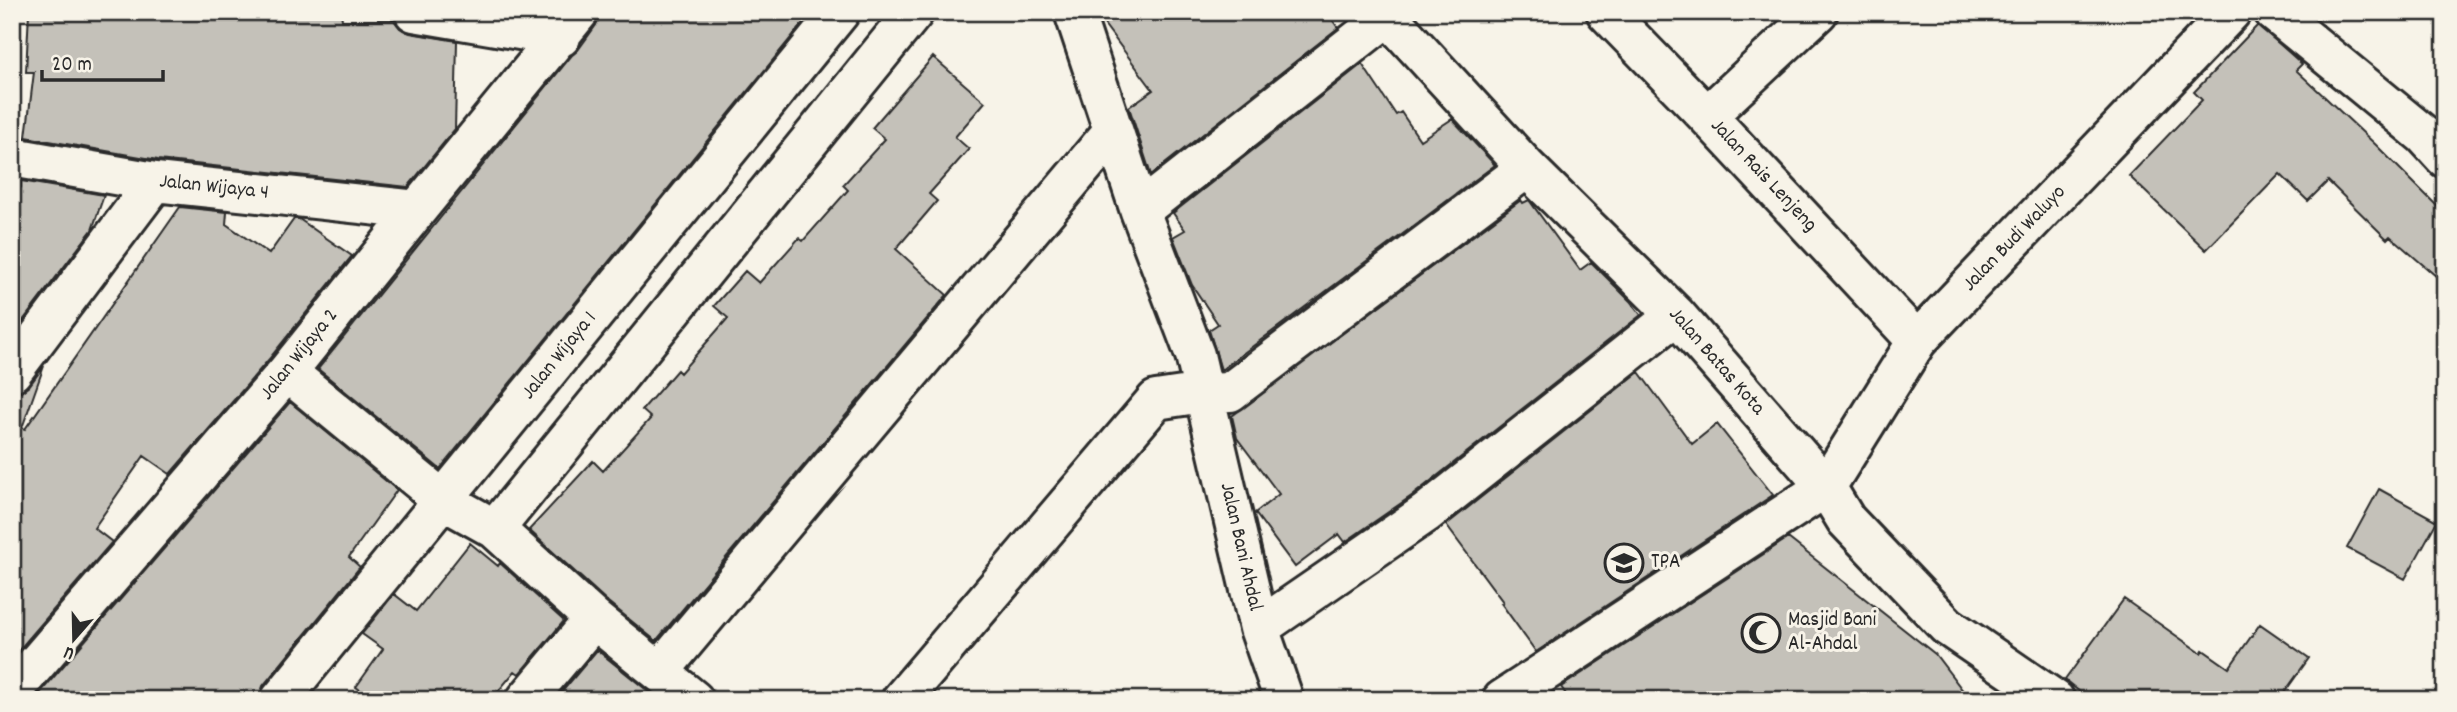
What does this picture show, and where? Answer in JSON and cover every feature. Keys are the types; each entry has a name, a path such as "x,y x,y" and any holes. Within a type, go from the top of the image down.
{"street":[{"path":"414,12 570,24"},
{"name":"Jalan Wijaya 1","path":"280,700 840,12"},
{"path":"495,529 914,12"},
{"name":"Jalan Bani Ahdal","path":"1074,12 1140,211 1195,355 1259,628 1284,700"},
{"name":"Jalan Rais Lenjeng","path":"1606,12 1917,341"},
{"path":"1707,116 1818,12"},
{"name":"Jalan Budi Waluyo","path":"1826,487 1917,341 2231,12"},
{"path":"2274,12 2424,135 2445,158"},
{"path":"1140,211 1386,14"},
{"name":"Jalan Batas Kota","path":"1386,14 1527,168 1676,315 1826,487 1846,520 1947,626 2055,700"},
{"name":"Jalan Wijaya 2","path":"12,692 287,372 570,24"},
{"path":"660,671 1113,131"},
{"name":"Jalan Wijaya 4","path":"12,157 155,182 417,210"},
{"path":"901,700 1156,400 1230,392 1527,168"},
{"path":"12,372 155,182"},
{"path":"1259,628 1426,513 1676,315"},
{"path":"287,372 443,500 495,529 594,619 694,700"},
{"path":"1502,700 1826,487"},
{"path":"526,700 594,619"}],"building":[{"path":"29,12 341,12 342,20 394,20 400,28 410,33 457,41 455,129 408,187 158,160 26,137 34,72 26,72"},
{"path":"600,12 812,12 440,469 318,369 578,50 596,25"},
{"path":"1121,12 1327,12 1338,28 1151,175 1129,107 1153,90 1104,24"},
{"path":"2258,25 2302,64 2296,70 2445,214 2445,284 2390,236 2387,239 2328,181 2308,201 2280,174 2206,250 2129,176 2202,100 2194,92"},
{"path":"933,57 985,102 955,137 969,149 929,194 937,201 896,249 947,295 656,641 608,602 529,530 593,461 603,471 651,418 642,410 677,370 680,373 728,318 714,306 745,271 759,283 799,238 803,241 848,190 843,185 885,139 872,128"},
{"path":"1362,64 1396,115 1401,112 1420,140 1452,119 1495,165 1221,370 1209,330 1218,324 1192,285 1173,237 1185,230 1173,213"},
{"path":"21,181 104,195 92,230 12,335 12,184 21,187"},
{"path":"1521,200 1523,203 1529,200 1580,270 1591,262 1641,315 1413,495 1345,542 1339,534 1295,567 1255,513 1279,494 1237,438 1232,416"},
{"path":"180,207 227,212 226,224 269,254 294,219 299,219 352,256 270,358 170,474 144,456 94,528 112,542 12,658 12,393 21,392 29,386 44,366 22,428 25,429"},
{"path":"1639,372 1692,444 1717,424 1773,495 1536,652 1446,525"},
{"path":"290,402 397,490 349,557 360,567 263,686 259,700 34,700"},
{"path":"2379,489 2437,521 2405,579 2347,548"},
{"path":"1788,538 1935,654 1970,700 1570,700 1561,687"},
{"path":"470,543 498,566 500,563 564,621 519,674 515,671 491,700 374,700 356,687 383,649 362,634 394,594 416,611"},
{"path":"2124,599 2201,653 2203,650 2229,668 2260,624 2309,658 2279,700 2090,700 2065,680"},
{"path":"597,650 659,700 555,700"}],"place":[{"name":"TPA","path":"1624,563"},
{"name":"Masjid Bani Al-Ahdal","path":"1761,633"}]}
